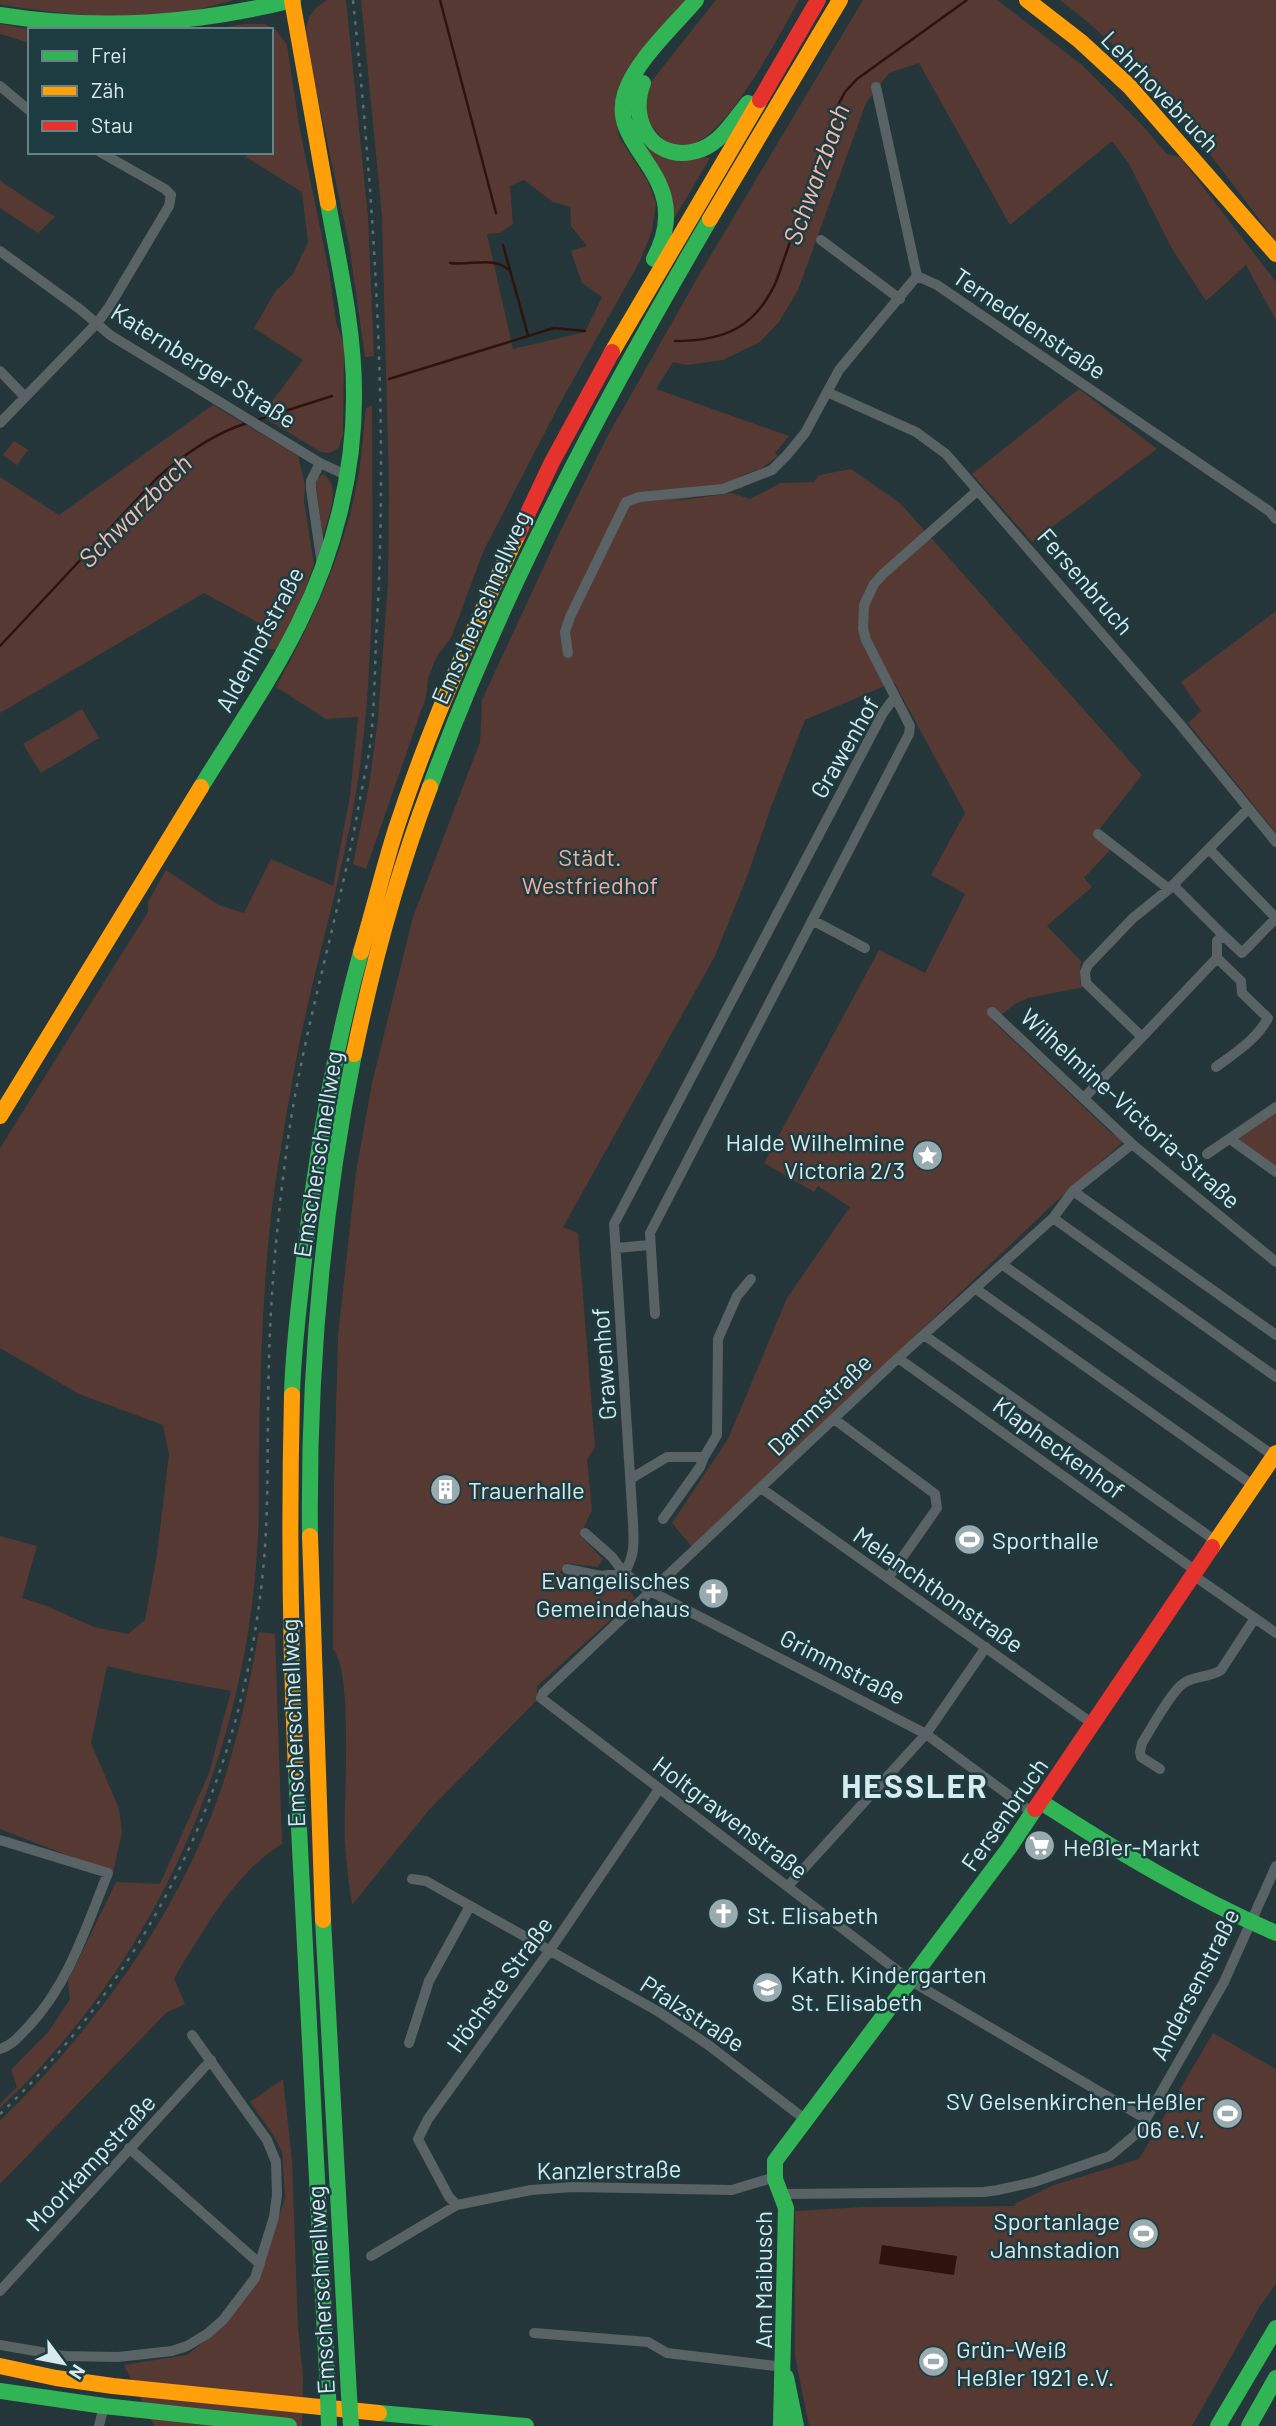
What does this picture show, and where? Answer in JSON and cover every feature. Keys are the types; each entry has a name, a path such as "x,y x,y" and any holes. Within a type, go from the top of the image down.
{"main road":[{"path":"0,15 76,24 140,26 202,20 292,0"},
{"name":"Aldenhofstraße","path":"0,1116 281,657 307,608 331,542 346,475 354,414 353,362 349,323 292,0"},
{"path":"596,379 607,346 664,237 667,211 658,180 628,131 623,115 625,94 637,72 696,0"},
{"path":"709,0 659,58 638,91 637,117 652,142 673,152 684,153 713,143 777,71"},
{"name":"Emscherschnellweg","path":"329,2426 303,1945 290,1647 289,1539 293,1358 312,1195 328,1094 350,992 396,829 450,684 480,613 552,462 596,379 818,0"},
{"name":"Emscherschnellweg","path":"351,2426 324,1961 308,1546 312,1365 329,1199 346,1097 370,984 413,833 489,634 579,449 840,0"},
{"name":"Lehrhovebruch","path":"1027,0 1080,39 1125,80 1188,148 1242,215 1252,222"},
{"name":"Lehrhovebruch","path":"1047,0 1112,54 1195,141 1276,254"},
{"name":"Fersenbruch","path":"775,2177 775,2161 1037,1808 1275,1455"},
{"name":"Grimmstraße","path":"1037,1808 1215,1906 1276,1933"},
{"path":"775,2177 784,2194"},
{"name":"Am Maibusch","path":"781,2426 780,2401 784,2367 784,2194"},
{"path":"1218,2426 1276,2328"},
{"path":"0,2366 145,2390 358,2413 526,2426"},
{"name":"Am Maibusch","path":"784,2367 796,2426"},
{"path":"1249,2426 1276,2378"},
{"path":"0,2391 104,2406 289,2426"}],"street":[{"path":"0,86 28,109"},
{"name":"Terneddenstraße","path":"876,87 917,276 937,285 1258,504 1276,519"},
{"path":"0,422 97,323 169,206 171,195 165,189 104,154"},
{"path":"821,240 900,299"},
{"name":"Katernberger Straße","path":"0,251 110,335 320,463 346,475"},
{"path":"568,653 565,632 570,617 626,502 634,498 723,489 772,470 805,433 839,370 917,276"},
{"path":"0,371 25,397"},
{"name":"Fersenbruch","path":"827,391 916,432 946,454 1179,723 1276,842"},
{"path":"320,463 313,473 311,489 323,568"},
{"path":"894,698 863,629 862,615 866,597 883,575 977,491"},
{"name":"Grawenhof","path":"624,1573 632,1561 634,1551 632,1478 614,1224 883,713 894,698 910,726 909,734 650,1233 655,1314"},
{"path":"1142,1037 1086,983 1085,972 1088,965 1133,918 1171,887 1248,809"},
{"path":"1098,834 1171,887 1242,953 1276,918 1209,849"},
{"path":"812,920 865,948"},
{"path":"1084,1098 1217,957 1217,941 1223,935"},
{"path":"1216,1067 1242,1048 1272,1014 1242,993 1241,981 1217,957"},
{"name":"Wilhelmine-Victoria-Straße","path":"992,1012 1132,1143 1276,1262"},
{"name":"Wilhelmine-Victoria-Straße","path":"1206,1154 1276,1107"},
{"name":"Wilhelmine-Victoria-Straße","path":"1230,1139 1276,1172"},
{"name":"Dammstraße","path":"542,1700 542,1693 898,1358 1053,1218 1073,1191 1132,1143"},
{"path":"1073,1191 1276,1335"},
{"path":"1053,1218 1276,1377"},
{"path":"617,1248 649,1245"},
{"path":"1003,1265 1275,1455"},
{"path":"663,1519 700,1467 717,1435 718,1339 737,1296 751,1279"},
{"path":"976,1289 1254,1486"},
{"name":"Klapheckenhof","path":"924,1335 1216,1541"},
{"name":"Klapheckenhof","path":"898,1358 1276,1633"},
{"path":"834,1419 935,1494 937,1508 888,1578"},
{"path":"632,1478 667,1457 704,1457"},
{"name":"Melanchthonstraße","path":"761,1488 1093,1724"},
{"name":"Grimmstraße","path":"585,1533 612,1557 624,1573 652,1592 926,1734 1037,1808"},
{"path":"567,1570 601,1576 624,1573"},
{"path":"1160,1769 1142,1757 1142,1743 1181,1685 1191,1679 1213,1675 1221,1670 1255,1618"},
{"path":"788,1886 926,1734 986,1647"},
{"name":"Holtgrawenstraße","path":"542,1700 911,1981 1146,2119"},
{"name":"Höchste Straße","path":"457,2205 449,2197 418,2139 428,2119 550,1950 659,1789"},
{"path":"0,1840 108,1873 62,1982 38,2015 10,2046 0,2049"},
{"name":"Andersenstraße","path":"1146,2119 1224,1982 1276,1866"},
{"name":"Pfalzstraße","path":"412,1879 426,1881 659,2012 707,2044 806,2120"},
{"path":"409,2043 429,1981 470,1906"},
{"path":"0,2345 64,2356 118,2357 172,2351 207,2334 223,2320 255,2278 276,2206 276,2162 267,2140 192,2035"},
{"name":"Moorkampstraße","path":"0,2291 211,2060"},
{"path":"784,2194 998,2190 1034,2182 1110,2156 1135,2135 1146,2119"},
{"path":"130,2148 260,2264"},
{"name":"Kanzlerstraße","path":"372,2256 457,2205 551,2187 732,2190 775,2177"},
{"path":"534,2333 648,2342 667,2353 784,2367"},
{"path":"99,2426 104,2406"}],"green space":[{"path":"0,0 234,0 178,14 126,17 38,10 3,5"},
{"path":"327,0 346,0 368,217 374,356 365,357 349,244 311,66 306,29 309,17"},
{"path":"361,0 688,0 615,112 619,137 647,180 656,203 652,231 640,261 559,405 483,552 451,638 437,656 428,678 426,697 366,869 353,864 369,786 378,718 388,583 389,487 382,216","holes":["524,180 553,202 570,207 571,226 587,246 571,251 582,283 602,297 585,332 513,349 487,234 500,233 513,224 510,186"]},
{"path":"716,0 799,0 751,83 718,125 703,139 688,145 666,143 642,115 647,87"},
{"name":"Städt. Westfriedhof","path":"863,0 997,0 1081,64 1167,154 1180,157 1276,282 1276,320 1246,265 1206,301 1171,247 1129,164 1112,141 1010,225 919,63 889,73 866,103 798,290 779,322 760,342 723,360 687,365 673,362 656,389 789,436 775,453 778,456 762,468 740,476 743,488 662,503 732,493 750,499 781,483 814,482 819,475 851,469 900,503 1142,775 1094,836 1111,849 1084,878 1092,887 1047,926 1082,962 1080,983 1084,987 1028,998 1015,1004 993,1021 1110,1132 1124,1141 1051,1206 693,1548 672,1523 728,1439 787,1298 850,1207 818,1186 814,1192 764,1163 879,950 925,973 965,894 931,875 965,813 894,682 805,720 715,956 563,1227 578,1233 595,1447 587,1460 592,1510 580,1536 603,1559 598,1567 565,1563 560,1573 596,1588 601,1584 626,1587 635,1598 537,1686 537,1700 428,1811 352,1905 345,1841 346,1740 343,1684 333,1649 338,1336 356,1172 372,1083 413,917 480,742 482,700 557,538 607,437 699,275"},
{"path":"1060,0 1276,0 1276,242 1150,82 1092,26"},
{"path":"0,24 28,29 28,42 0,34"},
{"path":"265,24 272,28 221,28"},
{"path":"273,28 287,45 299,125 329,272 336,322 344,345 343,435 338,449 329,453 321,452 261,416 303,360 254,328 275,292 293,274 308,242 302,192 246,157 248,154 273,154"},
{"path":"644,143 710,158 674,219"},
{"path":"0,180 55,217 38,233 0,208"},
{"path":"1079,389 1157,449 1032,542 972,474"},
{"path":"213,405 298,456 305,485 304,502 314,564 300,604 277,650 261,647 252,641 261,624 204,593 0,713 0,477 59,515"},
{"path":"372,405 372,603 362,750 343,858 301,1035 275,1185 263,1314 257,1552 248,1630 233,1707 210,1782 181,1854 145,1924 103,1990 54,2052 0,2108 0,2104 17,2087 11,2070 49,2031 70,1999 68,1981 116,1882 160,1884 209,1773 231,1691 107,1666 91,1743 119,1809 122,1832 113,1873 0,1829 0,1536 37,1546 22,1598 94,1627 128,1634 145,1620 157,1554 169,1454 163,1425 79,1394 0,1348 0,1148 148,912 148,902 166,870 219,905 244,913 271,859 333,886 350,796 358,717 326,719 276,687 312,617 341,544 357,482 366,408"},
{"path":"14,441 28,450 17,465 3,455"},
{"path":"323,474 329,480 333,495 323,537 316,486 317,479"},
{"path":"1276,611 1276,833 1188,723 1201,711 1181,682"},
{"path":"82,709 99,738 41,773 23,744"},
{"path":"1276,1111 1276,1168 1241,1144 1238,1137"},
{"path":"259,1632 275,1634 282,1844 265,1856 234,1887 174,1978 185,2004 166,2013 0,2184 0,2121 71,2045 103,2005 134,1962 186,1873 225,1777"},
{"name":"Sportanlage Jahnstadion","path":"1213,2033 1276,2069 1276,2284 1260,2306 1192,2426 809,2426 795,2356 795,2211 863,2207 1015,2206 1016,2203 1054,2185 1139,2159"},
{"path":"283,2079 292,2160 298,2328 303,2377 302,2426 154,2426 124,2365 187,2355 225,2325 271,2242 285,2198 282,2152 250,2102"}],"shaded area":[{"path":"882,2245 957,2256 954,2275 879,2264"}],"waterway":[{"path":"440,0 496,213"},
{"name":"Schwarzbach","path":"675,341 723,334 736,329 758,311 776,282 837,107 845,92 857,79 967,0"},
{"path":"503,245 528,335"},
{"path":"450,263 487,262 508,269"},
{"name":"Schwarzbach","path":"389,379 554,328 585,331"},
{"name":"Schwarzbach","path":"257,420 332,396"},
{"name":"Schwarzbach","path":"0,646 156,479 198,446 247,423"}],"railway":[{"path":"0,2114 56,2056 106,1993 149,1926 186,1856 216,1782 239,1706 256,1627 265,1547 271,1304 284,1166 303,1055 351,846 371,739 373,714 380,560 378,320 368,160 353,0"}],"traffic: fast":[{"path":"0,15 111,24 184,20 293,0"},
{"path":"654,259 665,230 666,206 659,185 628,132 623,114 625,94 646,57 696,0"},
{"path":"643,83 639,98 639,113 643,126 650,138 672,152 686,153 702,149 716,141 748,103"},
{"path":"201,787 264,686 299,623 322,568 340,511 351,452 354,392 345,297 328,203"},
{"path":"430,787 522,568 631,357 710,219"},
{"path":"292,1395 297,1323 315,1176 327,1101 361,952"},
{"path":"310,1536 312,1415 319,1294 333,1174 354,1054"},
{"path":"296,1770 328,2393"},
{"path":"1041,1802 1156,1872 1276,1933"},
{"path":"781,2426 786,2208 775,2179 775,2161 1009,1848 1035,1809"},
{"path":"323,1920 349,2395"},
{"path":"1218,2426 1276,2328"},
{"path":"786,2377 796,2426"},
{"path":"1249,2426 1276,2378"},
{"path":"0,2391 104,2406 289,2426"},
{"path":"328,2393 329,2426"},
{"path":"349,2395 351,2426"},
{"path":"379,2413 526,2426"}],"traffic: slow":[{"path":"292,0 328,203"},
{"path":"710,219 840,0"},
{"path":"1027,0 1080,41 1129,86 1276,254"},
{"path":"612,352 760,100"},
{"path":"361,952 396,829 423,754 468,643 518,534"},
{"path":"0,1116 201,787"},
{"path":"354,1054 387,919 430,787"},
{"path":"292,1395 292,1676 296,1770"},
{"path":"1212,1547 1276,1453"},
{"path":"310,1536 323,1920"},
{"path":"0,2366 113,2386 379,2413"}],"traffic: jam":[{"path":"760,100 818,0"},
{"path":"518,534 552,462 612,352"},
{"path":"1035,1809 1212,1547"}],"place":[{"name":"Halde Wilhelmine Victoria 2/3","path":"928,1155"},
{"name":"Trauerhalle","path":"445,1489"},
{"name":"Sporthalle","path":"969,1539"},
{"name":"Evangelisches Gemeindehaus","path":"713,1593"},
{"name":"Heßler-Markt","path":"1040,1846"},
{"name":"St. Elisabeth","path":"724,1914"},
{"name":"Kath. Kindergarten St. Elisabeth","path":"768,1987"},
{"name":"SV Gelsenkirchen-Heßler 06 e.V.","path":"1228,2114"},
{"name":"Sportanlage Jahnstadion","path":"1143,2234"},
{"name":"Grün-Weiß Heßler 1921 e.V.","path":"933,2362"}],"district":[{"name":"HESSLER","path":"915,1785"}]}
